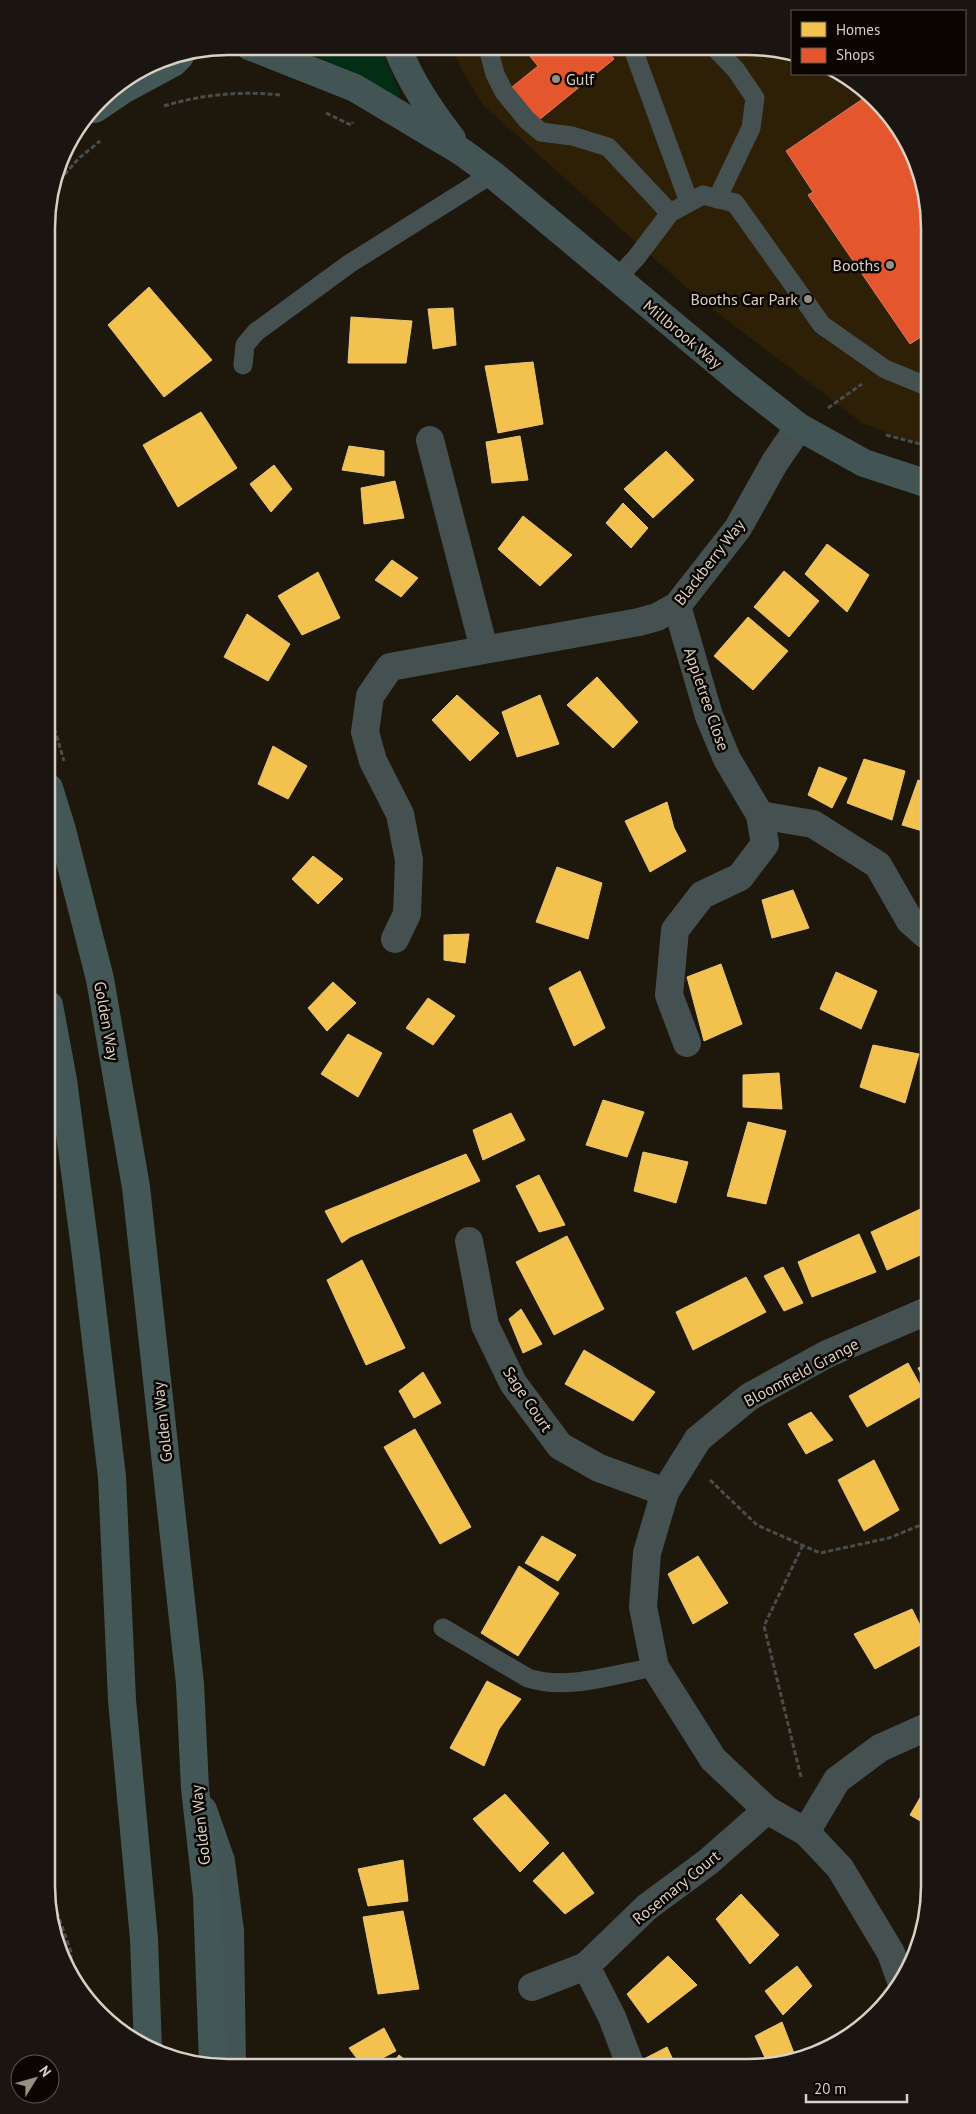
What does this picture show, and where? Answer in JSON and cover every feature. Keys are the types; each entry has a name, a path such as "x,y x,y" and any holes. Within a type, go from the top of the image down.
{"highway":[{"path":"127,88 167,66"},
{"name":"Golden Way","path":"55,807 100,979 136,1187 190,1684 195,1788 207,1896 213,2058"},
{"path":"55,1037 63,1080 86,1256 112,1477 122,1700 144,1938 148,2039"}],"street":[{"name":"Millbrook Way","path":"272,55 355,88 462,152 492,174 744,384 799,427 864,463 921,482"},
{"name":"Millbrook Way","path":"400,55 405,69 429,109 462,152"},
{"name":"Blackberry Way","path":"395,939 407,914 409,860 400,814 373,761 365,732 370,696 390,667 639,622 657,617 677,606 738,528 775,462 799,427"},
{"path":"430,440 484,650"},
{"name":"Appletree Close","path":"677,606 709,716 727,759 760,815 765,844 740,877 702,895 675,930 669,995 687,1043"},
{"path":"760,815 813,824 878,865 910,920 921,930"},
{"name":"Sage Court","path":"469,1241 485,1325 513,1383 560,1446 599,1468 665,1492"},
{"name":"Bloomfield Grange","path":"898,1972 891,1953 840,1868 806,1832 768,1810 713,1759 655,1667 644,1607 647,1553 665,1492 698,1439 749,1397 827,1354 921,1314"},
{"path":"806,1832 837,1780 880,1748 921,1730"},
{"path":"195,1788 222,1870 230,1931 232,2059"},
{"name":"Rosemary Court","path":"532,1987 586,1966 647,1908 708,1862 768,1810"},
{"path":"586,1966 612,2017 628,2059"}],"lane":[{"path":"490,55 504,92 527,120 540,132 572,136 608,147 670,213"},
{"path":"635,55 689,202"},
{"path":"717,198 751,128 755,98 736,70 722,55"},
{"path":"243,365 245,345 256,332 349,264 492,174"},
{"path":"617,278 636,258 670,213 703,195 735,203 822,325 885,369 921,384"},
{"path":"443,1628 528,1678 543,1683 561,1684 655,1667"}],"path":[{"path":"159,107 187,99 222,94 254,92 284,95"},
{"path":"323,111 351,125 372,98"},
{"path":"63,176 78,159 105,137"},
{"path":"686,1457 757,1525 820,1553 889,1538 921,1525"},
{"path":"802,1779 764,1626 803,1545"},
{"path":"57,1912 71,1952 71,1958"}],"shaded area":[{"path":"459,55 759,55 791,61 791,75 828,75 844,84 862,98 885,123 898,142 908,162 920,206 921,446 862,423 697,297 482,104 456,59"}],"green space":[{"path":"311,55 384,55 401,95 395,99 344,70"}],"building: Homes":[{"path":"149,287 212,360 164,397 108,325"},
{"path":"453,308 456,345 433,349 428,309"},
{"path":"351,317 412,321 406,363 348,363"},
{"path":"533,362 543,424 498,433 485,366"},
{"path":"201,412 237,468 178,507 143,445"},
{"path":"520,436 528,480 492,483 486,442"},
{"path":"349,446 384,451 384,476 342,470"},
{"path":"666,451 694,480 653,518 624,489"},
{"path":"274,465 292,489 271,512 250,484"},
{"path":"395,481 404,518 364,524 361,488"},
{"path":"623,503 648,528 631,548 606,523"},
{"path":"523,516 572,555 540,586 498,549"},
{"path":"827,544 869,575 847,612 805,574"},
{"path":"392,560 418,578 401,597 375,580"},
{"path":"784,571 819,601 789,637 754,607"},
{"path":"318,572 340,618 302,635 278,596"},
{"path":"247,614 290,644 268,681 224,657"},
{"path":"748,617 788,651 753,690 714,656"},
{"path":"597,677 638,722 613,748 567,705"},
{"path":"457,695 499,733 470,761 432,720"},
{"path":"540,695 559,744 517,757 502,712"},
{"path":"273,746 307,766 288,799 258,784"},
{"path":"864,759 905,771 892,820 847,803"},
{"path":"819,767 847,778 832,808 808,795"},
{"path":"918,780 921,781 921,831 902,825"},
{"path":"667,802 674,828 686,851 650,872 625,821"},
{"path":"313,856 343,879 318,904 292,879"},
{"path":"557,867 602,883 588,939 536,922"},
{"path":"793,890 809,928 772,938 762,900"},
{"path":"469,934 465,963 444,960 444,935"},
{"path":"721,964 742,1024 704,1041 687,977"},
{"path":"580,971 605,1028 574,1046 549,988"},
{"path":"836,972 877,991 861,1029 820,1009"},
{"path":"333,982 356,1003 327,1031 308,1008"},
{"path":"428,998 455,1016 433,1045 406,1028"},
{"path":"348,1034 382,1053 358,1097 321,1074"},
{"path":"873,1045 919,1054 905,1103 860,1087"},
{"path":"779,1073 782,1109 743,1107 743,1075"},
{"path":"603,1100 644,1112 627,1157 586,1145"},
{"path":"511,1113 525,1140 483,1160 473,1130"},
{"path":"748,1122 786,1131 766,1204 727,1196"},
{"path":"643,1152 688,1162 676,1203 634,1191"},
{"path":"466,1154 480,1181 350,1237 342,1243 325,1211"},
{"path":"539,1175 565,1225 539,1232 516,1186"},
{"path":"921,1209 921,1255 887,1270 871,1232"},
{"path":"859,1234 876,1272 812,1297 798,1262"},
{"path":"567,1236 604,1309 554,1335 516,1262"},
{"path":"362,1260 405,1348 366,1365 327,1280"},
{"path":"783,1267 803,1303 784,1311 764,1276"},
{"path":"746,1277 766,1312 693,1350 676,1312"},
{"path":"521,1309 542,1344 523,1353 509,1319"},
{"path":"584,1350 655,1392 633,1421 565,1384"},
{"path":"908,1363 921,1387 921,1396 867,1427 849,1396"},
{"path":"423,1372 441,1403 414,1418 399,1391"},
{"path":"811,1412 833,1440 806,1454 788,1424"},
{"path":"415,1429 471,1527 440,1544 384,1447"},
{"path":"874,1460 899,1510 864,1531 838,1480"},
{"path":"542,1536 576,1555 558,1581 525,1563"},
{"path":"698,1556 728,1603 693,1624 668,1574"},
{"path":"519,1566 559,1593 518,1656 481,1633"},
{"path":"912,1609 921,1627 921,1645 875,1669 854,1634"},
{"path":"487,1681 521,1699 499,1729 484,1766 450,1748"},
{"path":"505,1794 549,1843 520,1872 473,1819"},
{"path":"921,1796 921,1821 910,1815"},
{"path":"563,1852 594,1893 565,1914 533,1881"},
{"path":"403,1860 408,1901 368,1906 358,1869"},
{"path":"741,1894 779,1935 750,1964 716,1919"},
{"path":"403,1911 419,1989 378,1994 363,1917"},
{"path":"668,1956 697,1985 648,2023 627,1994"},
{"path":"797,1966 812,1986 783,2015 765,1991"},
{"path":"782,2022 794,2053 765,2058 755,2036"},
{"path":"384,2028 396,2051 381,2059 357,2059 349,2048"},
{"path":"667,2047 673,2059 644,2059"},
{"path":"399,2055 404,2059 396,2059"}],"building: Shops":[{"name":"Gulf","path":"529,55 611,55 614,59 534,124 507,91 538,66"},
{"name":"Booths","path":"863,99 885,123 898,142 908,162 920,206 921,337 910,344 808,195 813,192 786,151"}],"place":[{"name":"Gulf","path":"556,79"},
{"name":"Booths","path":"890,265"},
{"name":"Booths Car Park","path":"808,299"}]}
